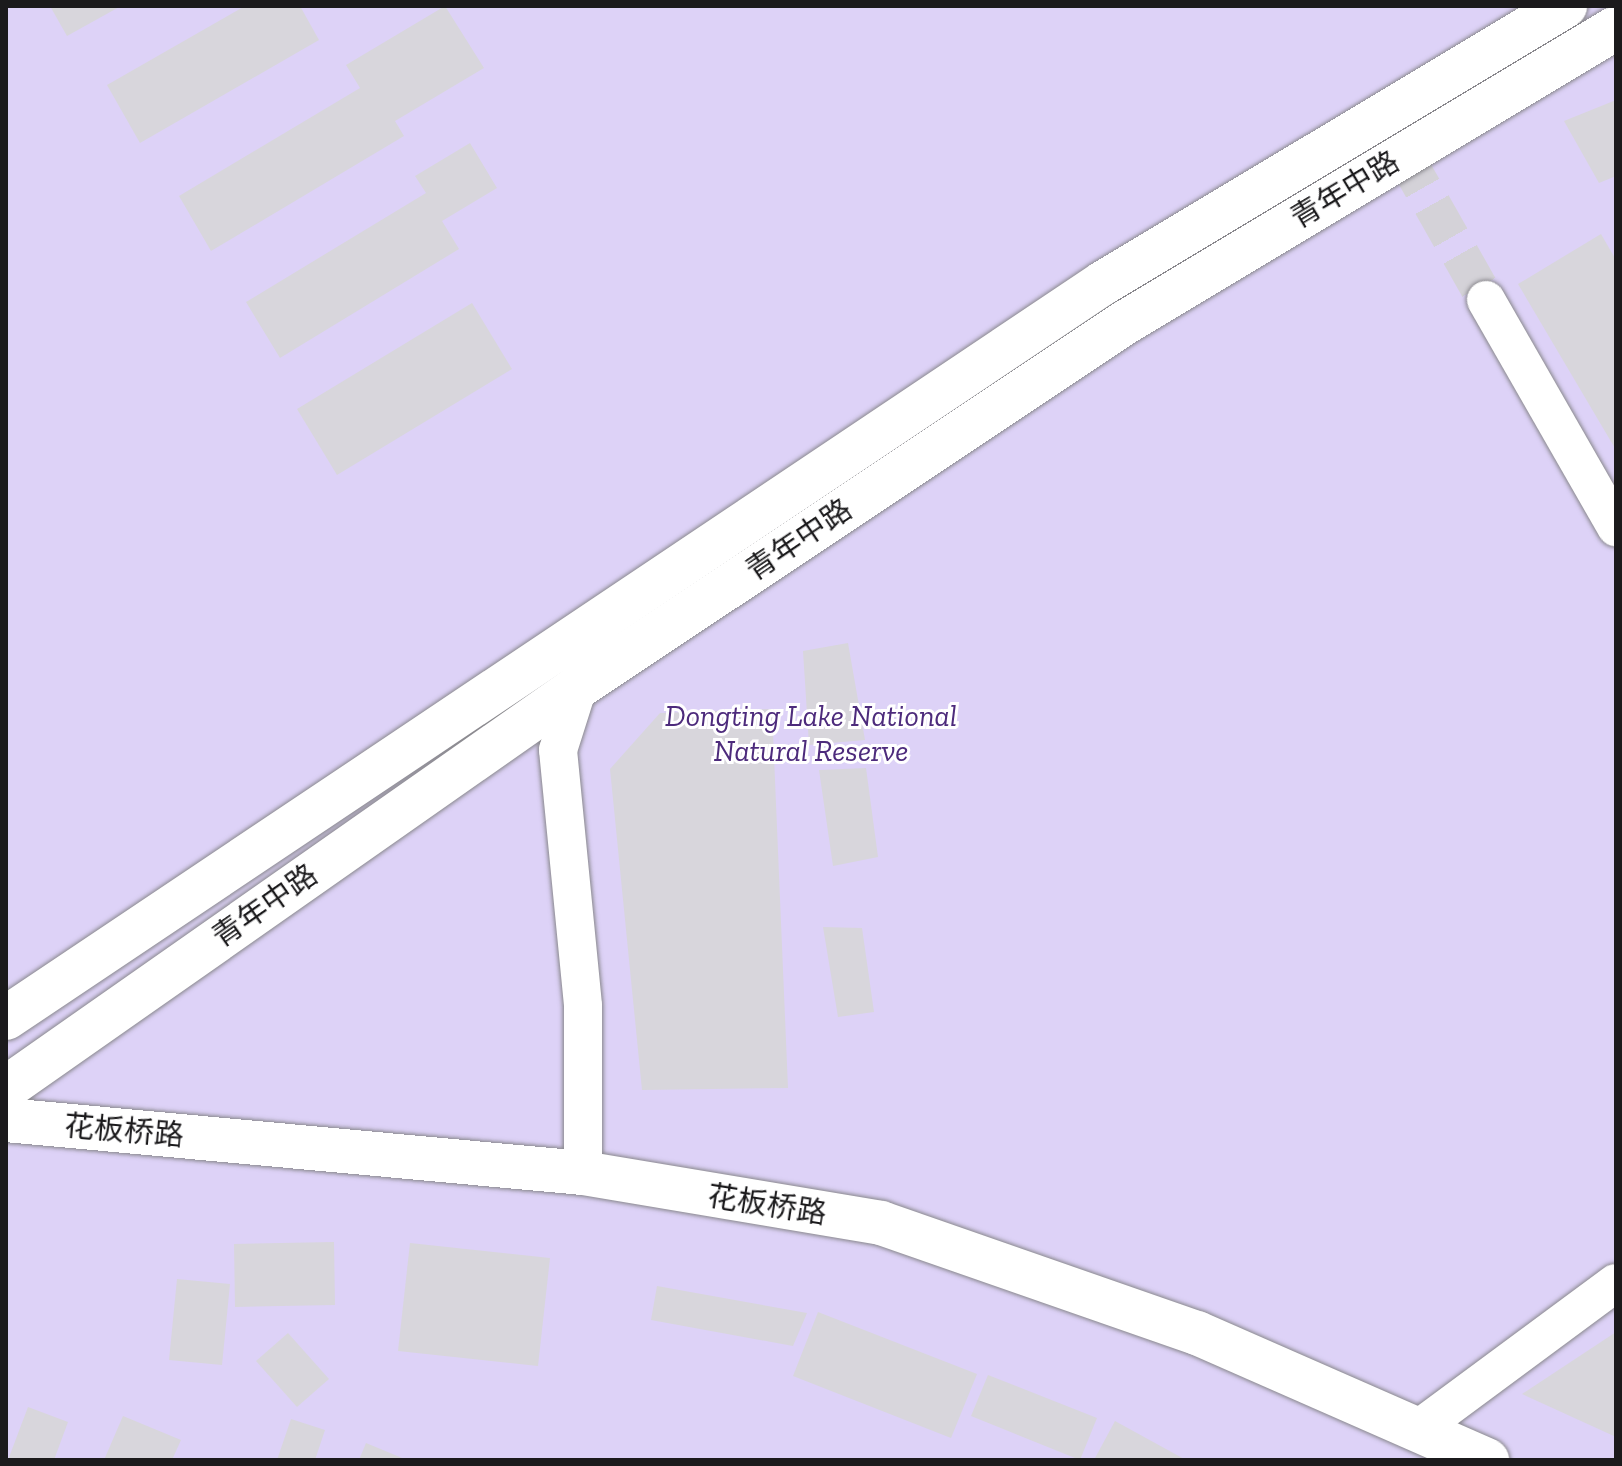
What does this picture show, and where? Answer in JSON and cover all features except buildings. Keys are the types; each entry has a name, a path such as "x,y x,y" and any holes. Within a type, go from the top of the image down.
{"main road":[{"name":"青年中路","path":"6,1018 1103,283 1565,6"},
{"name":"青年中路","path":"6,1088 578,687 1126,322 1616,28"},
{"name":"花板桥路","path":"6,1120 583,1173 881,1223 1197,1333 1487,1460"}],"street":[{"path":"1486,300 1616,527"},
{"path":"578,687 558,750 583,1006 583,1173"},
{"path":"1417,1430 1616,1283"}],"green space":[{"name":"Dongting Lake National Natural Reserve","path":"6,6 1616,6 1616,1460 6,1460"}],"tunnel":[{"path":"1404,155 1486,300"}]}
